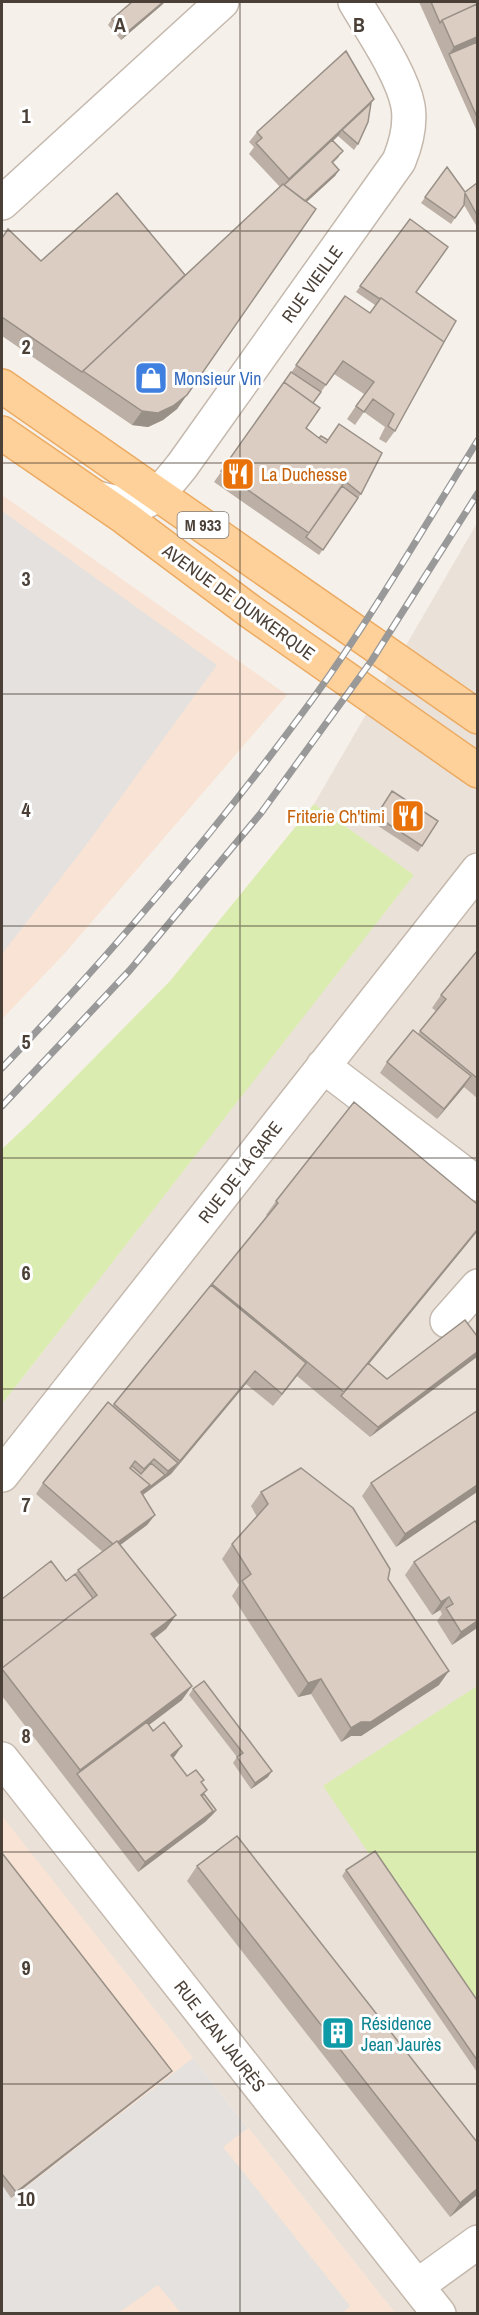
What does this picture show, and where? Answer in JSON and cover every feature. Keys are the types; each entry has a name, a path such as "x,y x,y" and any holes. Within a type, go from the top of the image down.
{"main road":[{"name":"M 933","path":"2,386 477,717"},
{"name":"AVENUE DE DUNKERQUE","path":"2,433 97,498 251,612 477,771"}],"street":[{"path":"2,203 222,2"},
{"name":"RUE VIEILLE","path":"97,498 135,505 147,502 159,494 182,466 399,161 406,143 409,124 408,107 402,86 355,2"},
{"name":"RUE DE LA GARE","path":"2,1475 477,870"},
{"path":"323,1066 477,1184"},
{"path":"447,1321 477,1287"},
{"name":"RUE JEAN JAURÈS","path":"2,1759 439,2313"},
{"path":"417,2286 477,2242"}],"shaded area":[{"path":"2,495 287,695 64,954 2,1019"},
{"path":"2,511 217,665 86,845 2,954"},
{"path":"477,523 477,2313 395,2313 2,1817 2,1404 413,875 314,804"},
{"path":"2,1816 193,2058 395,2313 2,2313"},
{"path":"193,2058 248,2128 223,2147 350,2306 341,2314 181,2313 158,2285 118,2313 2,2313 2,2185 12,2198"}],"green space":[{"path":"314,804 414,875 2,1404 2,1149 170,981"},
{"path":"477,1686 477,2012 323,1786"}],"building":[{"path":"132,2 163,2 125,34 112,19"},
{"path":"431,2 477,2 477,4 440,23"},
{"path":"477,4 477,37 454,47 442,20"},
{"path":"477,42 477,117 449,54"},
{"path":"346,51 374,99 289,179 256,143 262,138 257,132"},
{"path":"371,103 368,122 358,144 342,130"},
{"path":"332,140 343,151 332,162 339,170 305,201 284,185"},
{"path":"447,167 465,192 477,183 477,215 465,193 464,205 455,218 425,197"},
{"path":"283,184 316,209 187,395 173,406 158,413 142,411 83,371"},
{"path":"117,193 185,275 82,372 2,317 2,238 8,229 41,261"},
{"path":"410,219 448,247 416,292 456,321 444,342 360,286"},
{"path":"345,296 370,313 381,298 444,342 395,431 388,426 394,414 373,399 364,412 356,406 374,382 343,361 326,385 296,365"},
{"path":"291,372 321,392 313,403 284,382"},
{"path":"284,382 320,408 306,428 319,438 326,443 339,424 382,453 361,494 345,481 309,533 221,471"},
{"path":"321,436 328,440 326,443 319,438"},
{"path":"342,486 358,498 323,550 306,537"},
{"path":"392,791 438,821 422,846 376,816"},
{"path":"477,951 477,1078 420,1031 446,999 441,995"},
{"path":"413,1030 471,1076 444,1109 387,1062"},
{"path":"354,1102 477,1204 477,1230 344,1392 212,1284 278,1203 276,1201"},
{"path":"211,1285 306,1363 282,1394 255,1371 180,1461 114,1404"},
{"path":"465,1320 477,1336 477,1352 378,1427 341,1396 368,1363 387,1379"},
{"path":"108,1402 178,1463 168,1471 154,1459 144,1469 135,1461 130,1468 150,1485 141,1492 155,1515 113,1544 43,1483"},
{"path":"477,1411 477,1485 405,1534 371,1483"},
{"path":"151,1463 165,1475 146,1490 150,1485 130,1468 132,1466 141,1474"},
{"path":"301,1468 353,1508 390,1569 388,1579 449,1671 371,1722 361,1722 351,1728 321,1679 308,1683 242,1581 251,1574 232,1544 268,1504 261,1492"},
{"path":"475,1521 477,1524 477,1621 461,1632 446,1608 453,1604 449,1597 441,1602 414,1562"},
{"path":"117,1541 176,1615 151,1634 192,1686 80,1770 2,1668 97,1595 78,1570"},
{"path":"51,1561 66,1581 75,1574 93,1598 2,1668 2,1599"},
{"path":"204,1681 272,1771 255,1783 237,1757 243,1753 193,1689"},
{"path":"147,1722 153,1731 164,1722 182,1746 171,1755 187,1776 196,1770 204,1780 201,1782 207,1790 201,1795 213,1811 145,1862 77,1774"},
{"path":"204,1794 216,1810 210,1816 213,1811 202,1796"},
{"name":"Résidence Jean Jaurès","path":"237,1836 477,2142 477,2189 460,2203 197,1866"},
{"path":"375,1851 477,2000 477,2060 346,1870"},
{"path":"2,1853 172,2071 16,2192 2,2174"}],"railway":[{"path":"2,1068 124,935 276,748 356,637 478,440"},
{"path":"2,1106 130,970 261,813 372,660 478,493"}],"place":[{"name":"Monsieur Vin","path":"151,378"},
{"name":"La Duchesse","path":"238,474"},
{"name":"Friterie Ch'timi","path":"408,816"},
{"name":"Résidence Jean Jaurès","path":"338,2033"}]}
